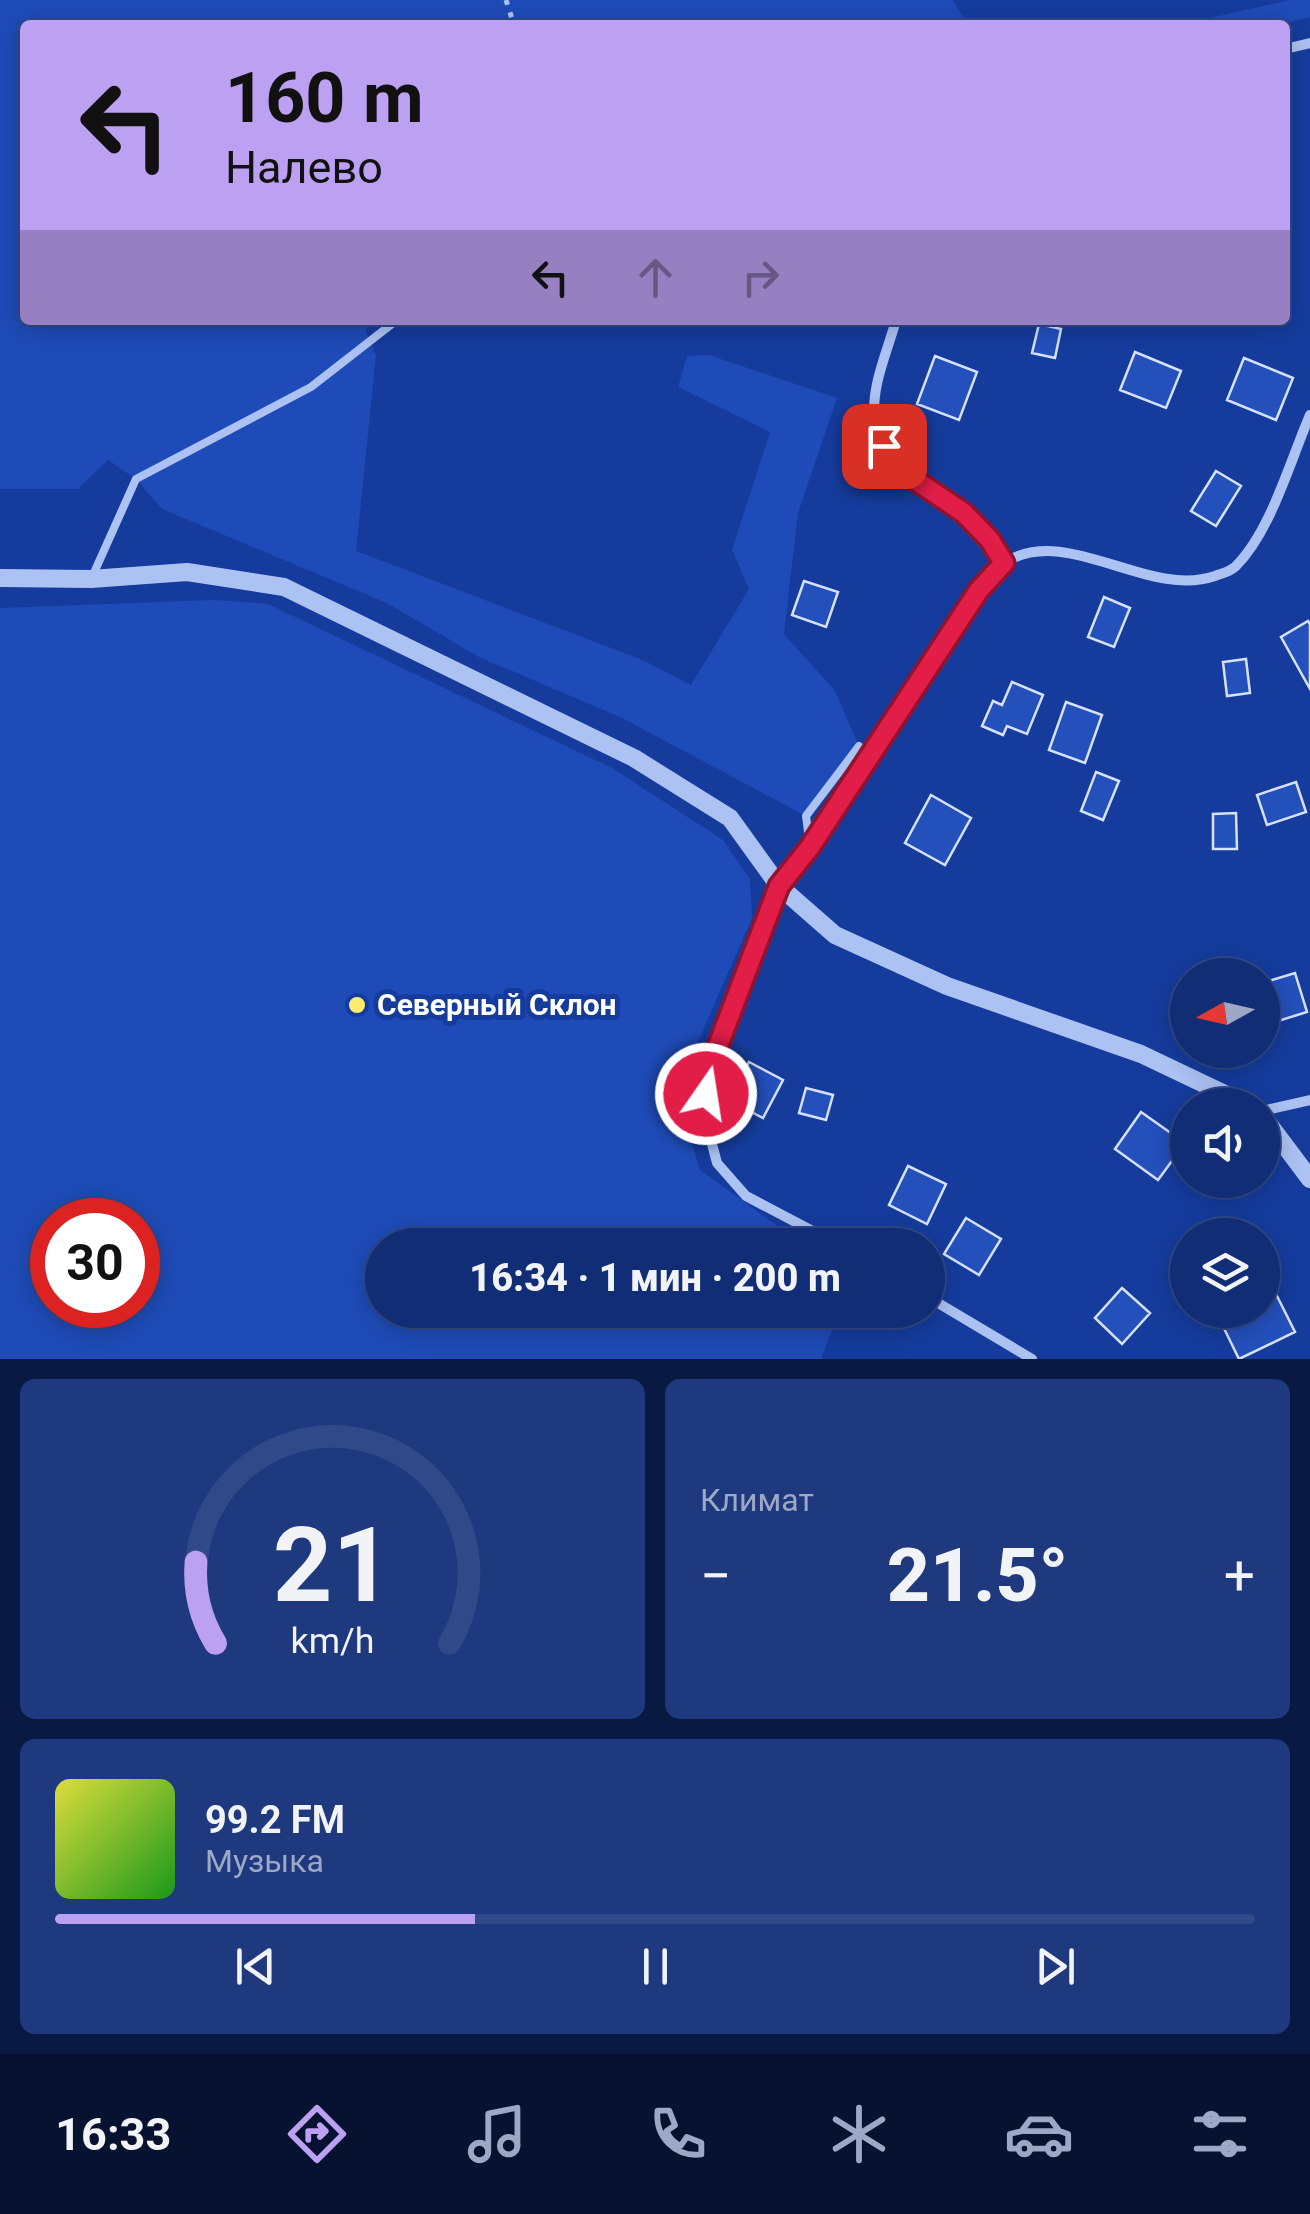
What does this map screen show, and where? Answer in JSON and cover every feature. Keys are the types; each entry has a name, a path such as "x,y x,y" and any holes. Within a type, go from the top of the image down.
{"street":[{"path":"895,325 877,388 875,418 884,446 902,471 964,513 990,540 1004,563"},
{"path":"807,1228 746,1196 717,1163 705,1117 708,1072 779,886 810,847 979,590 1004,563 1032,551 1067,553 1161,578 1196,582 1232,570 1256,542 1310,414"},
{"path":"0,578 91,579 186,572 284,587 634,758 730,818 779,886 835,935 947,986 1141,1054 1212,1088"},
{"path":"1280,1108 1310,1100"},
{"path":"1280,1138 1310,1179"},
{"path":"945,1307 1032,1359"}],"lane":[{"path":"91,579 136,479 310,387 390,325"},
{"path":"810,847 806,816 858,746"}],"shaded area":[{"path":"0,0 953,0 965,20 20,20 20,325 370,325 365,330 376,355 356,551 645,661 691,685 749,589 732,550 770,432 678,387 687,356 709,355 837,398 798,513 784,634 835,691 859,746 806,816 622,718 479,657 387,603 162,509 136,479 108,460 78,489 0,489"},
{"path":"1290,0 1310,0 1310,17 1290,22 1200,20"},
{"name":"Северный Склон","path":"215,600 268,604 612,768 723,840 750,879 752,918 676,1092 700,1170 780,1228 365,1228 365,1328 833,1328 821,1359 0,1359 0,608"}],"building":[{"path":"1039,325 1061,329 1055,358 1032,353"},
{"path":"1135,352 1181,371 1166,408 1120,390"},
{"path":"935,356 977,372 959,420 917,404"},
{"path":"1244,358 1293,378 1276,420 1227,400"},
{"path":"1216,471 1241,486 1216,526 1191,511"},
{"path":"804,581 838,592 826,627 792,615"},
{"path":"1104,597 1130,608 1114,647 1088,637"},
{"path":"1308,621 1310,624 1310,689 1281,637"},
{"path":"1246,659 1250,693 1227,696 1223,662"},
{"path":"1012,682 1043,695 1027,734 1007,726 1003,735 982,726 993,701 1002,705"},
{"path":"1066,702 1102,715 1085,763 1049,750"},
{"path":"1096,772 1119,781 1103,820 1081,811"},
{"path":"1296,782 1306,812 1267,825 1257,795"},
{"path":"931,795 971,818 945,865 905,843"},
{"path":"1236,813 1237,849 1213,849 1213,814"},
{"path":"1295,973 1307,1012 1280,1020 1280,978"},
{"path":"749,1062 783,1080 763,1118 729,1100"},
{"path":"806,1088 833,1095 826,1120 799,1113"},
{"path":"1141,1112 1170,1132 1170,1164 1158,1180 1115,1149"},
{"path":"908,1166 946,1184 927,1224 889,1205"},
{"path":"966,1218 1001,1239 979,1275 945,1252"},
{"path":"1122,1288 1150,1313 1122,1344 1095,1318"},
{"path":"1280,1302 1295,1332 1239,1359 1224,1328 1280,1328"}],"place":[{"name":"Северный Склон","path":"357,1005"}],"route":[{"path":"706,1094 708,1072 779,886 810,847 979,590 1004,563 990,540 964,513 902,471 884,446"}]}
